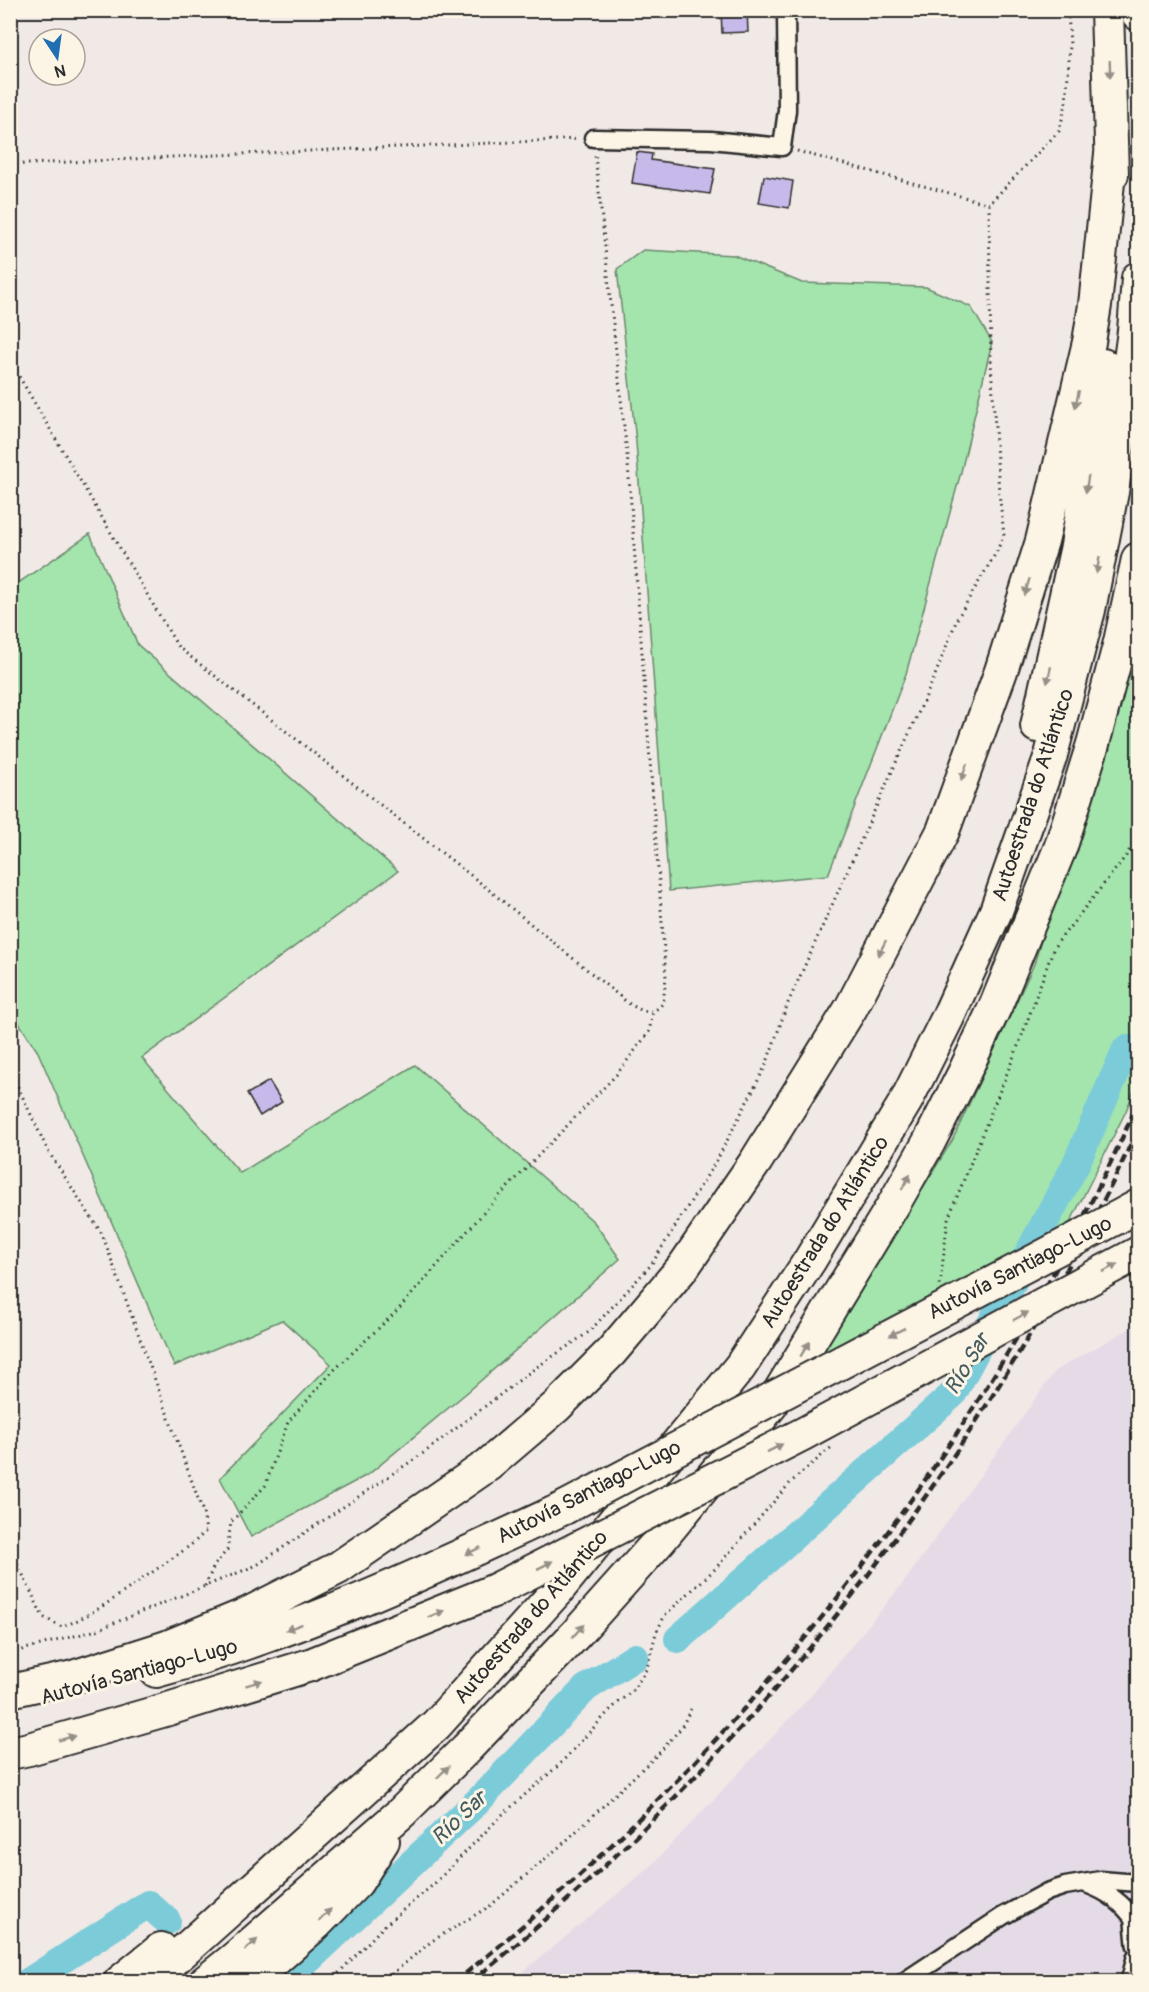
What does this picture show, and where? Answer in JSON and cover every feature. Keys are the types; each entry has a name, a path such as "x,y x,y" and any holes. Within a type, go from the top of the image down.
{"highway":[{"path":"874,1153 993,871 1036,732 1077,546 1102,372 1114,227 1107,10"},
{"path":"10,1691 74,1677 167,1647 247,1614 338,1568 488,1465 557,1406 611,1352 684,1266 756,1161 851,1008 943,831 1001,670 1044,529 1089,342 1111,154"},
{"name":"Autoestrada do Atlántico","path":"149,1982 436,1725 556,1592 740,1367 810,1260 906,1101 948,1017 996,911 1051,755 1089,610 1112,492 1134,331 1138,278"},
{"name":"Autoestrada do Atlántico","path":"205,1982 401,1813 466,1749 576,1634 660,1540 772,1404 929,1142 996,1005 1061,846 1093,744 1120,642 1138,559"},
{"name":"Autovía Santiago-Lugo","path":"10,1707 159,1670 295,1627 439,1566 564,1508 1127,1212"},
{"name":"Autovía Santiago-Lugo","path":"10,1753 165,1710 310,1665 493,1591 802,1434 1138,1252"},
{"path":"120,1982 152,1957 313,1815 375,1779"},
{"path":"250,1982 316,1924 357,1882 401,1813"}],"street":[{"path":"593,138 711,140 782,147 787,110 786,10"},
{"path":"903,1982 1012,1911 1047,1892 1065,1886 1101,1880 1138,1883"},
{"path":"1083,1883 1099,1888 1114,1897 1137,1918 1138,1944"},
{"path":"1132,1982 1138,1958"}],"path":[{"path":"10,1653 97,1630 257,1565 425,1452 534,1369 589,1332 651,1265 718,1158 766,1065 788,1003 934,678 957,620 997,551 1004,534 999,494 991,362 989,204 1059,130 1066,104 1070,45 1068,10"},
{"path":"10,165 269,151 593,138 628,464 666,977 663,1003 653,1011 643,1012 628,1003 478,881 178,647 10,361"},
{"path":"782,147 989,204"},
{"path":"939,1294 948,1218 1011,1062 1054,947 1126,856 1138,835"},
{"path":"204,1587 214,1566 227,1550 231,1522 265,1486 288,1422 332,1372 398,1310 486,1210 617,1074 649,1032 653,1011"},
{"path":"10,1070 48,1151 102,1234 203,1512 206,1531 196,1542 124,1591 75,1622 62,1627 43,1617 10,1548"},
{"path":"330,1982 384,1926 434,1884 502,1815 559,1765 611,1709 634,1689 647,1668 656,1633 665,1616 715,1569 791,1482 836,1443"},
{"path":"382,1982 432,1941 490,1906 566,1841 659,1753 681,1728 691,1709"}],"shaded area":[{"path":"1138,1324 1138,1981 511,1982 650,1867 809,1698 904,1582 1056,1370"}],"green space":[{"path":"643,250 734,255 802,283 926,287 971,307 992,342 961,472 906,674 828,875 669,891 636,442 617,269"},
{"path":"90,534 138,645 398,871 142,1058 240,1173 415,1065 594,1222 620,1259 470,1390 369,1474 251,1537 220,1478 331,1364 282,1320 174,1366 38,1052 11,1011 11,588"},
{"path":"1138,625 1138,1081 1126,1111 1066,1231 801,1367 879,1258 952,1141 1034,964"}],"building":[{"path":"721,10 747,10 748,32 722,33"},
{"path":"637,152 652,154 651,160 715,169 710,194 632,183"},
{"path":"764,176 793,181 789,208 759,203"},
{"path":"269,1081 282,1102 260,1116 247,1094"}],"waterway":[{"name":"Río Sar","path":"678,1639 953,1394 1075,1166 1126,1049 1138,1050"},
{"name":"Río Sar","path":"285,1982 479,1800 586,1688 635,1657"},
{"name":"Río Sar","path":"28,1982 148,1904 167,1921"}],"railway":[{"path":"455,1982 562,1891 663,1794 759,1691 849,1583 932,1470 1008,1351 1077,1229 1138,1103"},
{"path":"471,1982 557,1909 640,1833 718,1752 793,1668 864,1580 930,1489 993,1396 1074,1257 1138,1128"}]}
